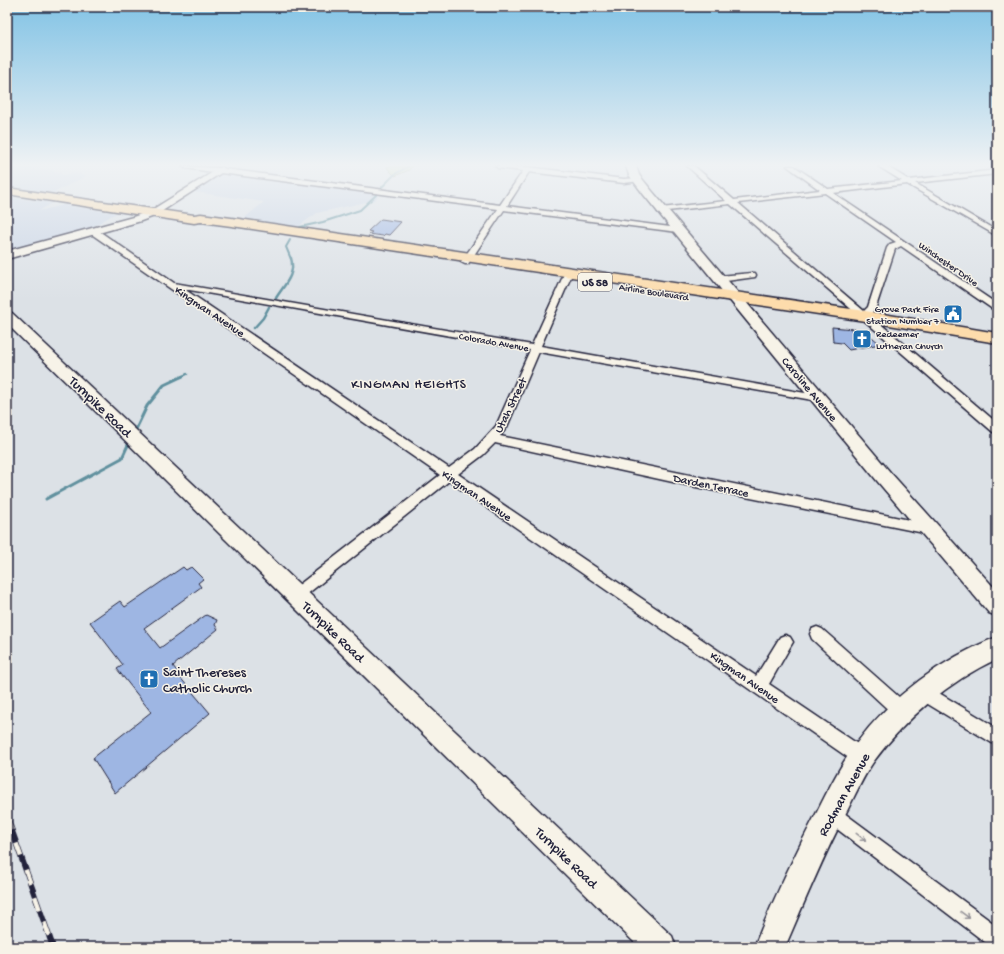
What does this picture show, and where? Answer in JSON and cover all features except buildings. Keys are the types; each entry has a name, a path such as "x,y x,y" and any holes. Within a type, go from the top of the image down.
{"main road":[{"name":"Airline Boulevard","path":"137,211 194,219 196,221 997,338"},
{"name":"Airline Boulevard","path":"869,320 997,344"}],"street":[{"path":"7,255 93,231 154,213 158,211"},
{"path":"466,260 500,211"},
{"path":"529,211 678,230"},
{"name":"Caroline Avenue","path":"661,211 929,529 997,606"},
{"path":"742,211 997,429"},
{"name":"Winchester Drive","path":"855,211 997,308"},
{"path":"957,211 997,234"},
{"name":"Kingman Avenue","path":"93,231 862,757"},
{"path":"869,320 891,248 902,243"},
{"name":"Utah Street","path":"296,595 494,439 501,427 537,348 568,275"},
{"path":"719,279 752,275"},
{"name":"Colorado Avenue","path":"170,284 818,398"},
{"name":"Turnpike Road","path":"7,316 661,947"},
{"name":"Darden Terrace","path":"494,439 691,481 929,529"},
{"path":"817,634 902,711"},
{"path":"759,686 785,642"},
{"name":"Rodman Avenue","path":"769,947 830,813 862,757 877,737 902,711 924,692 963,664 997,648"},
{"path":"924,692 997,738"},
{"path":"830,813 997,939"}],"shaded area":[{"path":"7,211 100,211 116,213 89,229 7,252"},
{"path":"254,211 328,211 317,213 296,228 242,220"}],"waterway":[{"path":"300,227 323,222 358,211"},
{"path":"290,240 286,247 291,259"},
{"path":"276,298 291,275 291,258"},
{"path":"254,328 263,318 269,307"},
{"path":"183,376 187,374"},
{"path":"136,429 147,406 164,385 183,376"},
{"path":"46,499 122,458 128,445"}],"railway":[{"path":"7,817 53,947"}],"place":[{"name":"Grove Park Fire Station Number 7","path":"953,314"},
{"name":"Redeemer Lutheran Church","path":"862,339"},
{"name":"Saint Thereses Catholic Church","path":"149,679"}],"district":[{"name":"KINGMAN HEIGHTS","path":"409,383"}]}
